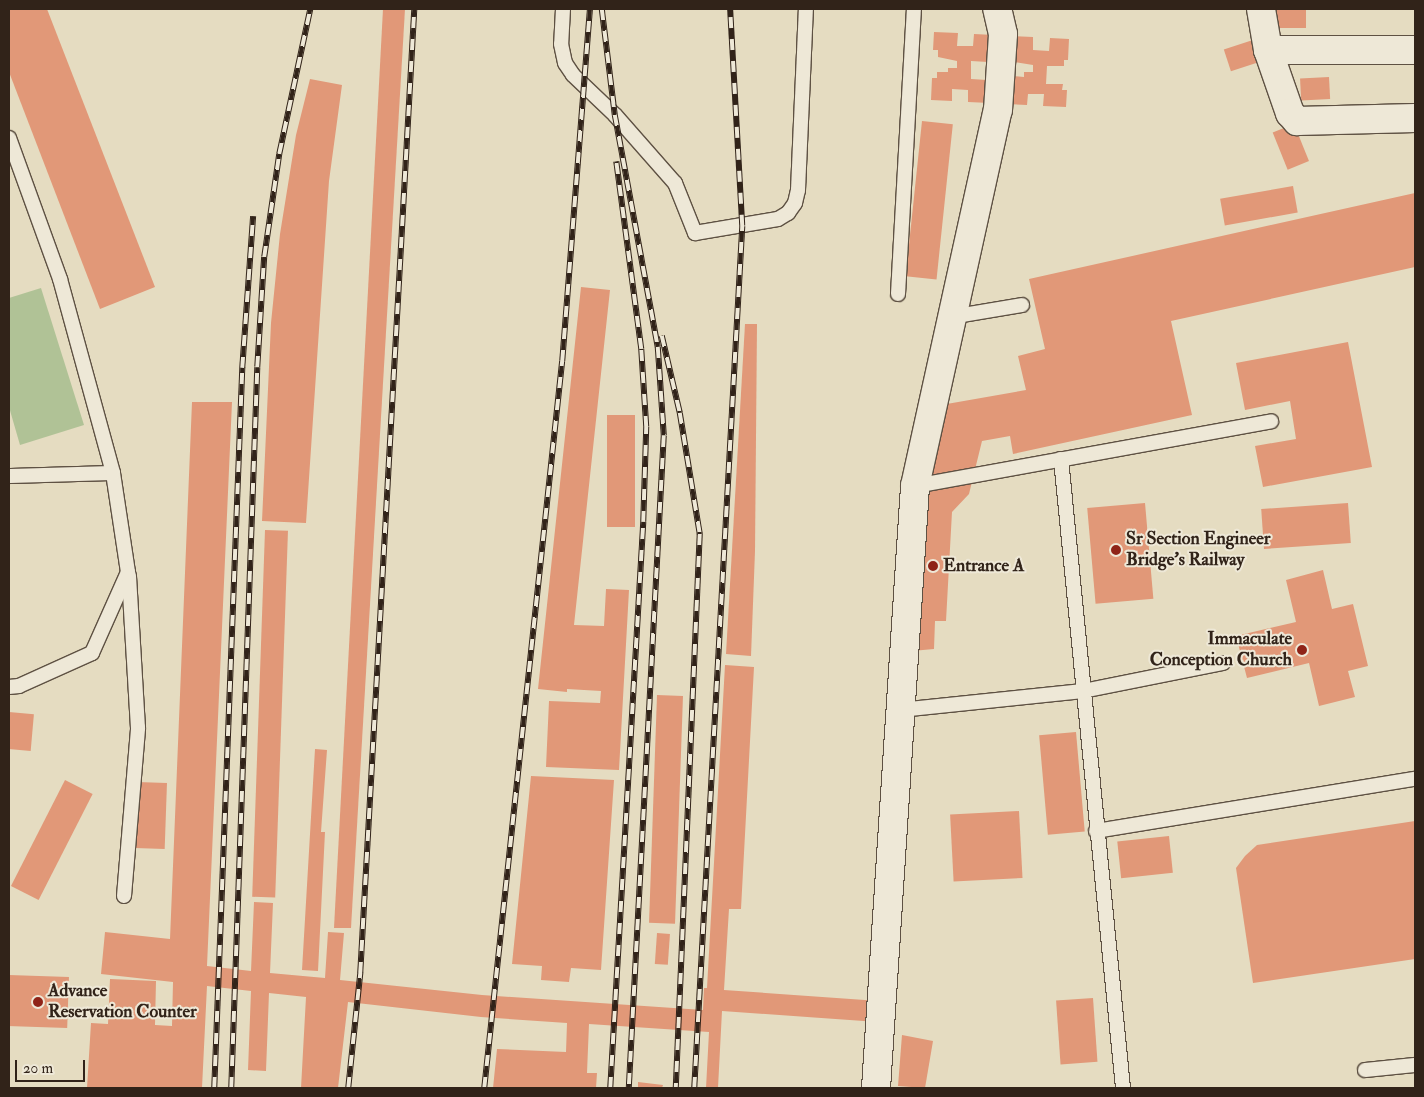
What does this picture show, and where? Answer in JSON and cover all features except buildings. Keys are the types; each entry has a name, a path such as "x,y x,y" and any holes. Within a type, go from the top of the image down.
{"street":[{"path":"876,1088 914,486 998,110 1004,34 998,9"},
{"path":"1261,9 1268,50 1290,113 1297,121 1415,118"},
{"path":"1268,50 1415,50"}],"lane":[{"path":"563,9 561,44 565,63 573,75 615,115 675,184 695,233 778,218 788,213 795,203 798,190 806,9"},
{"path":"898,294 914,9"},
{"path":"9,138 60,279 113,473 128,572 138,728 124,896"},
{"path":"951,317 1022,305"},
{"path":"914,486 1271,421"},
{"path":"1061,459 1096,831 1123,1088"},
{"path":"9,476 113,473"},
{"path":"9,687 19,686 92,653 128,572"},
{"path":"900,710 1083,692 1223,663"},
{"path":"1096,831 1415,779"},
{"path":"1365,1070 1415,1065"}],"green space":[{"path":"41,288 84,425 20,445 9,407 9,298"}],"railway":[{"path":"231,1088 257,367 264,257 279,154 310,9"},
{"path":"348,1088 360,973 414,9"},
{"path":"484,1088 562,361 590,9"},
{"path":"602,9 615,115 658,347 664,436 629,1088"},
{"path":"694,1088 742,226 730,9"},
{"path":"610,1088 643,522 646,427 641,349 616,162"},
{"path":"214,1088 242,368 253,216"},
{"path":"662,336 680,413 700,534 676,1088"}],"place":[{"name":"Sr Section Engineer Bridge's Railway","path":"1116,550"},
{"name":"Entrance A","path":"933,566"},
{"name":"Immaculate Conception Church","path":"1302,650"},
{"name":"Advance Reservation Counter","path":"38,1002"}]}
